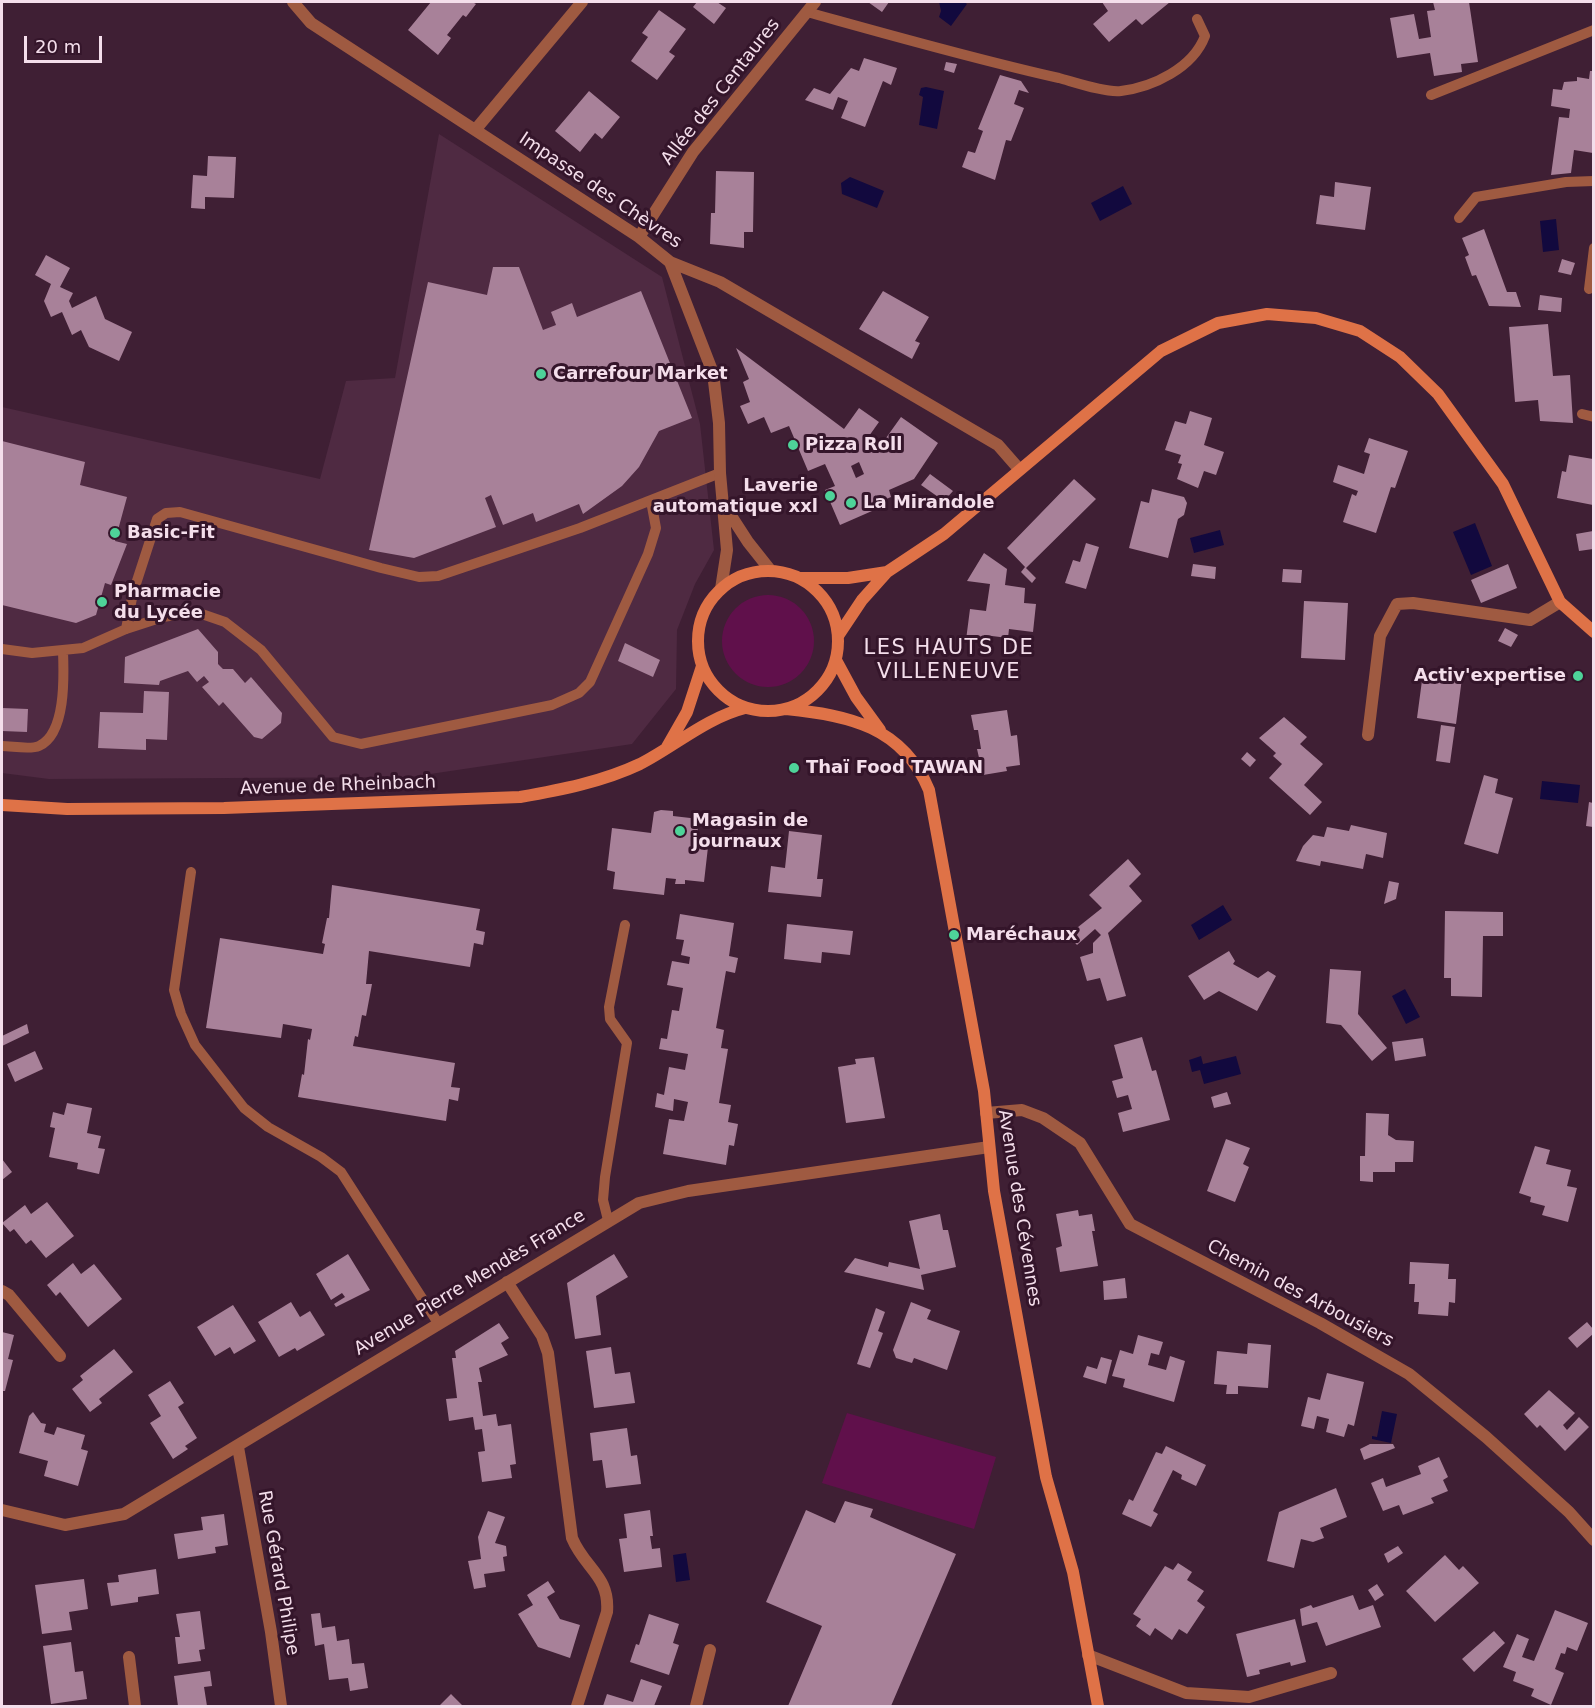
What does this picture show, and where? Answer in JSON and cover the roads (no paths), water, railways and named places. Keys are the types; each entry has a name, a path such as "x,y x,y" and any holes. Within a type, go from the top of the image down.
{"street":[{"name":"Impasse des Chèvres","path":"293,2 311,22 639,237 670,262 720,282 998,445 1019,469"},
{"path":"476,129 582,2"},
{"name":"Allée des Centaures","path":"639,237 693,152 811,7"},
{"path":"670,262 713,373 719,423 720,473 727,550 721,589"},
{"path":"838,636 887,572 944,534 1161,351 1183,338 1218,323 1268,314 1316,318 1360,331 1400,357 1438,394 1503,484 1560,602 1593,632"},
{"path":"724,504 748,542 771,571"},
{"path":"800,578 815,588 827,602 838,636 836,660 829,676 817,691 803,702 786,709 772,711 745,708 719,692 702,666 698,645 700,625 708,606 721,589 744,575 771,571 800,578 848,578 887,572"},
{"path":"1368,735 1380,636 1397,604 1413,603 1530,620 1560,602"},
{"name":"Avenue des Cévennes","path":"836,660 860,703 881,731 897,743 920,768 929,790 986,1113 994,1191 1046,1477 1073,1572 1098,1707"},
{"name":"Avenue de Rheinbach","path":"667,747 687,712 702,666"},
{"name":"Avenue de Rheinbach","path":"2,805 67,809 224,808 520,797 562,789 609,776 639,764 722,716 745,708"},
{"name":"Avenue des Cévennes","path":"786,709 828,714 881,731"},
{"name":"Chemin des Arbousiers","path":"986,1113 1022,1110 1043,1118 1080,1143 1130,1224 1320,1323 1409,1374 1569,1512 1593,1540"},
{"name":"Avenue Pierre Mendès France","path":"2,1510 64,1525 124,1514 639,1203 662,1195 990,1147"},
{"path":"507,1282 542,1336 548,1353 572,1538 585,1562 605,1585 608,1598 607,1612 577,1707"},
{"path":"2,1291 9,1295 60,1356"},
{"name":"Rue Gérard Philipe","path":"238,1447 272,1632 280,1707"},
{"path":"696,1707 710,1650"},
{"path":"1088,1655 1186,1693 1249,1697 1331,1674"},
{"path":"129,1657 135,1707"}],"lane":[{"path":"811,7 977,59 1119,92 1150,83 1181,67 1199,51 1205,36 1197,19"},
{"path":"1431,95 1593,30"},
{"path":"1459,218 1476,197 1566,182 1593,181"},
{"path":"1588,289 1593,248"},
{"path":"1582,414 1593,417"},
{"path":"126,629 133,593 157,519 166,513 180,512 200,517 419,577 438,576 462,570 651,501 720,473"},
{"path":"2,650 32,653 83,648 126,629 164,617 196,612 225,622 261,650 333,738 361,744 552,705 573,697 590,682 648,554 656,528 651,501"},
{"path":"2,746 37,747 50,738 58,723 64,673 63,651"},
{"path":"191,872 174,990 181,1014 195,1045 244,1108 268,1128 326,1160 341,1172 438,1323"},
{"path":"608,1220 603,1200 605,1177 627,1043 610,1019 609,1007 625,925"}],"place":[{"name":"Carrefour Market","path":"541,374"},
{"name":"Pizza Roll","path":"793,445"},
{"name":"Laverie automatique xxl","path":"830,496"},
{"name":"La Mirandole","path":"851,503"},
{"name":"Basic-Fit","path":"115,533"},
{"name":"Pharmacie du Lycée","path":"102,602"},
{"name":"Activ'expertise","path":"1578,676"},
{"name":"Thaï Food TAWAN","path":"794,768"},
{"name":"Magasin de journaux","path":"680,831"},
{"name":"Maréchaux","path":"954,935"}],"district":[{"name":"LES HAUTS DE VILLENEUVE","path":"949,661"}]}
